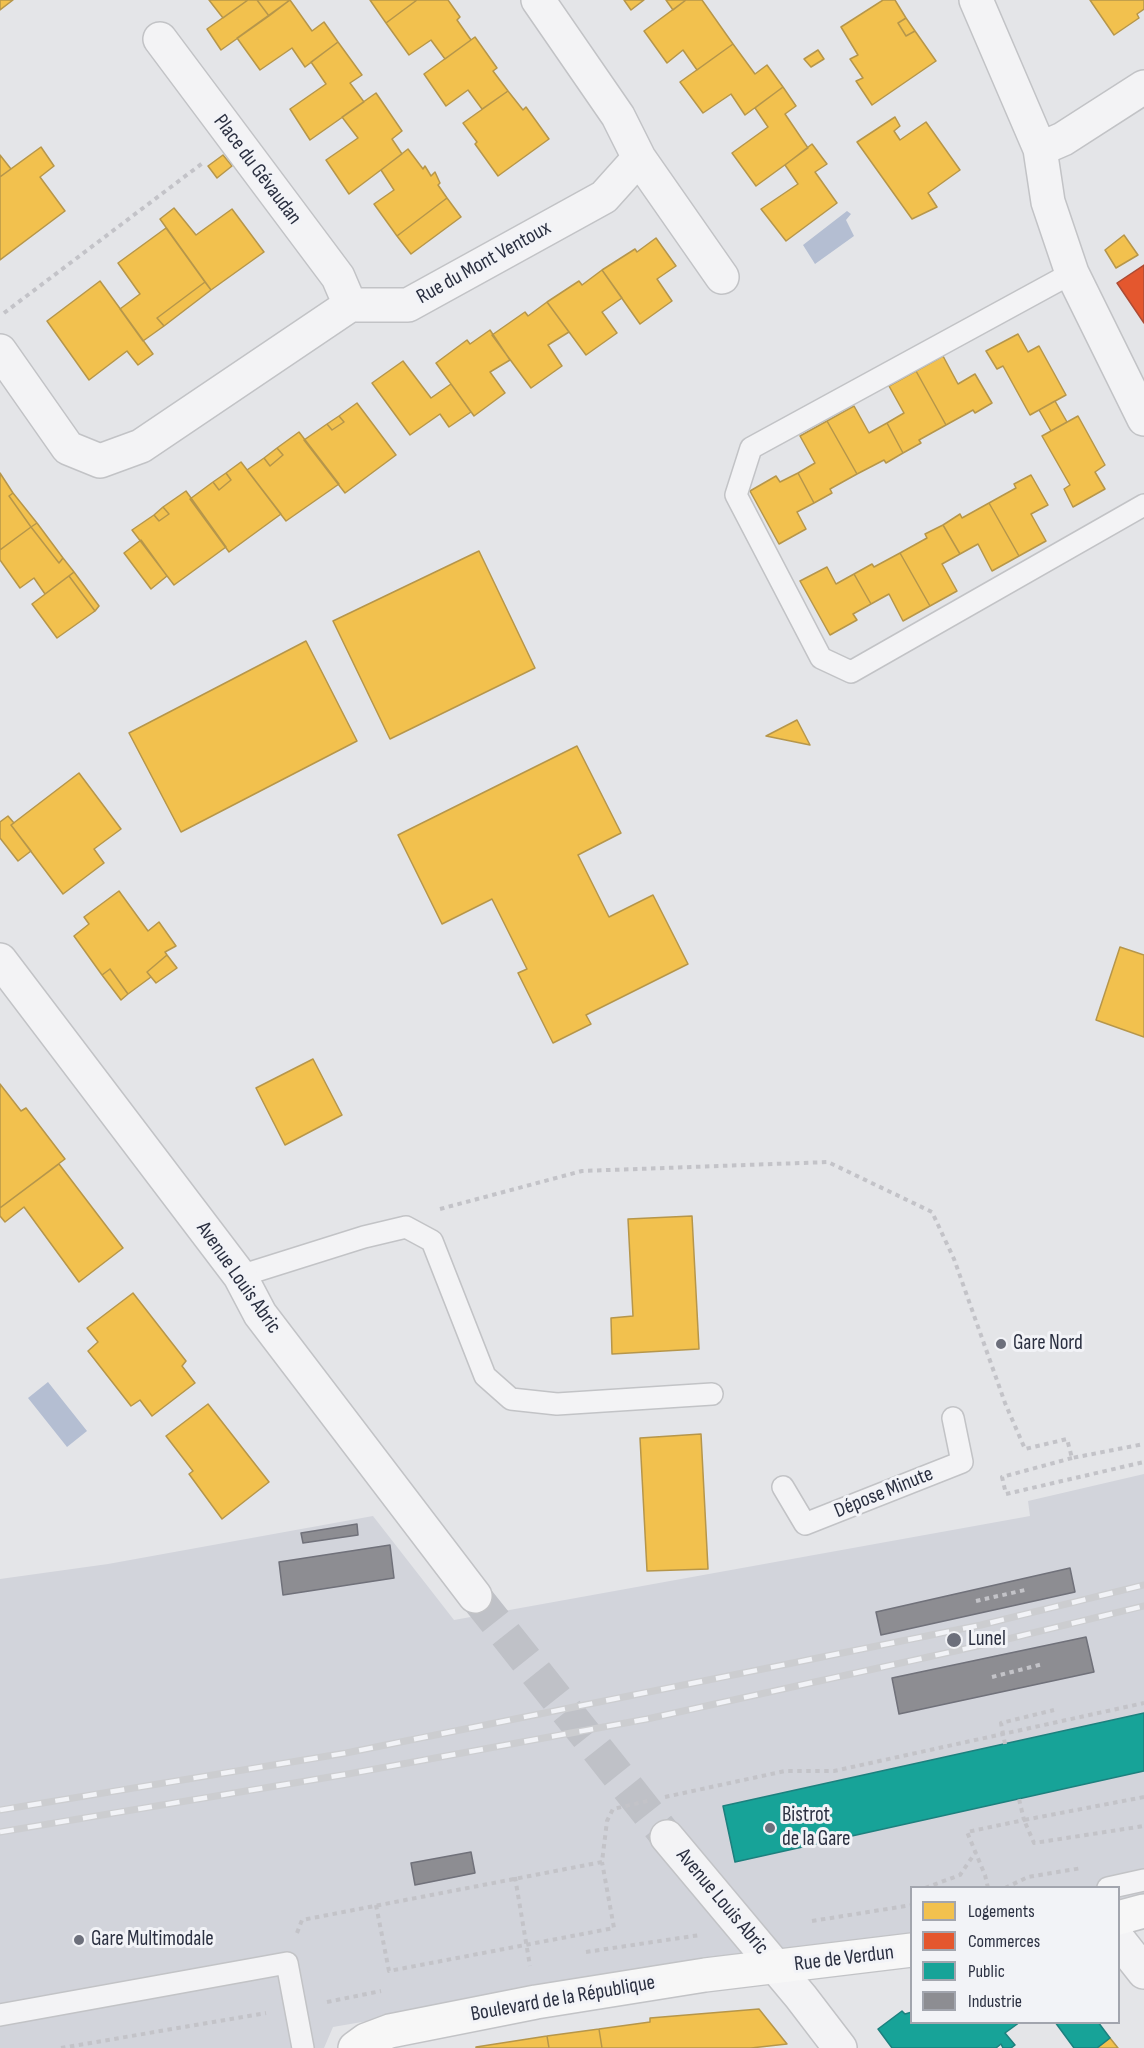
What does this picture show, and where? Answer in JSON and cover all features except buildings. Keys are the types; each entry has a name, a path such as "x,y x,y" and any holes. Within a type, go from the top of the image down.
{"main road":[{"path":"1120,1918 1144,1911"},
{"name":"Rue de Verdun","path":"776,1967 904,1958"},
{"name":"Boulevard de la République","path":"355,2048 366,2040 390,2031 536,2002 705,1975 776,1967"}],"street":[{"path":"538,0 618,116 639,158 722,277"},
{"path":"976,0 1040,148 1048,202 1072,273 1144,420"},
{"name":"Place du Gévaudan","path":"160,39 338,277 350,305"},
{"path":"1040,148 1063,139 1144,87"},
{"name":"Rue du Mont Ventoux","path":"350,305 408,305 604,197 639,158"},
{"path":"0,351 68,448 100,461 141,446 350,305"},
{"name":"Avenue Louis Abric","path":"0,960 240,1276 260,1314 475,1596"},
{"name":"Avenue Louis Abric","path":"668,1837 840,2048"},
{"path":"1120,1940 1144,1972"}],"lane":[{"path":"1072,273 751,448 736,495 821,658 851,672 1144,505"},
{"path":"240,1276 406,1227 432,1241 486,1377 511,1399 557,1404 712,1394"},
{"name":"Dépose Minute","path":"783,1487 806,1524 962,1462 953,1418"},
{"path":"1112,1886 1144,1880"},
{"path":"0,2014 287,1962 303,2048"}],"path":[{"path":"0,316 234,140"},
{"path":"406,1227 442,1208 582,1171 828,1162 932,1212 954,1259 1005,1403 1025,1449 1066,1439 1072,1458"},
{"path":"1144,1444 1072,1458 1002,1477 1006,1494 1144,1462"},
{"path":"976,1601 1025,1590"},
{"path":"992,1677 1043,1664"},
{"path":"1005,1744 1001,1723 1054,1710"},
{"path":"988,1886 986,1875 967,1832 1144,1797"},
{"path":"1019,1799 1024,1820 1034,1843 1144,1826"},
{"path":"927,1886 960,1875 975,1853"},
{"path":"376,1905 388,1971 526,1945 614,1928 602,1862"},
{"path":"1007,1886 1028,1877 1091,1866"},
{"path":"515,1877 536,2002"},
{"path":"851,1915 910,1904"}],"shaded area":[{"path":"1144,1474 1144,1911 1120,1918 1120,1886 910,1886 910,1950 851,1952 809,1945 333,2027 324,2048 0,2048 0,1579 108,1564 373,1516 454,1620 1030,1516 1028,1501"}],"water":[{"path":"847,211 851,214 846,220 854,236 815,264 803,245"},
{"path":"48,1382 87,1431 67,1447 28,1398"}],"tunnel":[{"path":"475,1596 667,1837"}],"railway":[{"path":"0,1810 346,1753 981,1625 1144,1585"},
{"path":"0,1832 348,1774 647,1719 987,1644 1144,1606"}],"place":[{"name":"Gare Nord","path":"1001,1344"},
{"name":"Lunel","path":"954,1640"},
{"name":"Bistrot de la Gare","path":"770,1828"},
{"name":"Gare Multimodale","path":"79,1940"}]}
